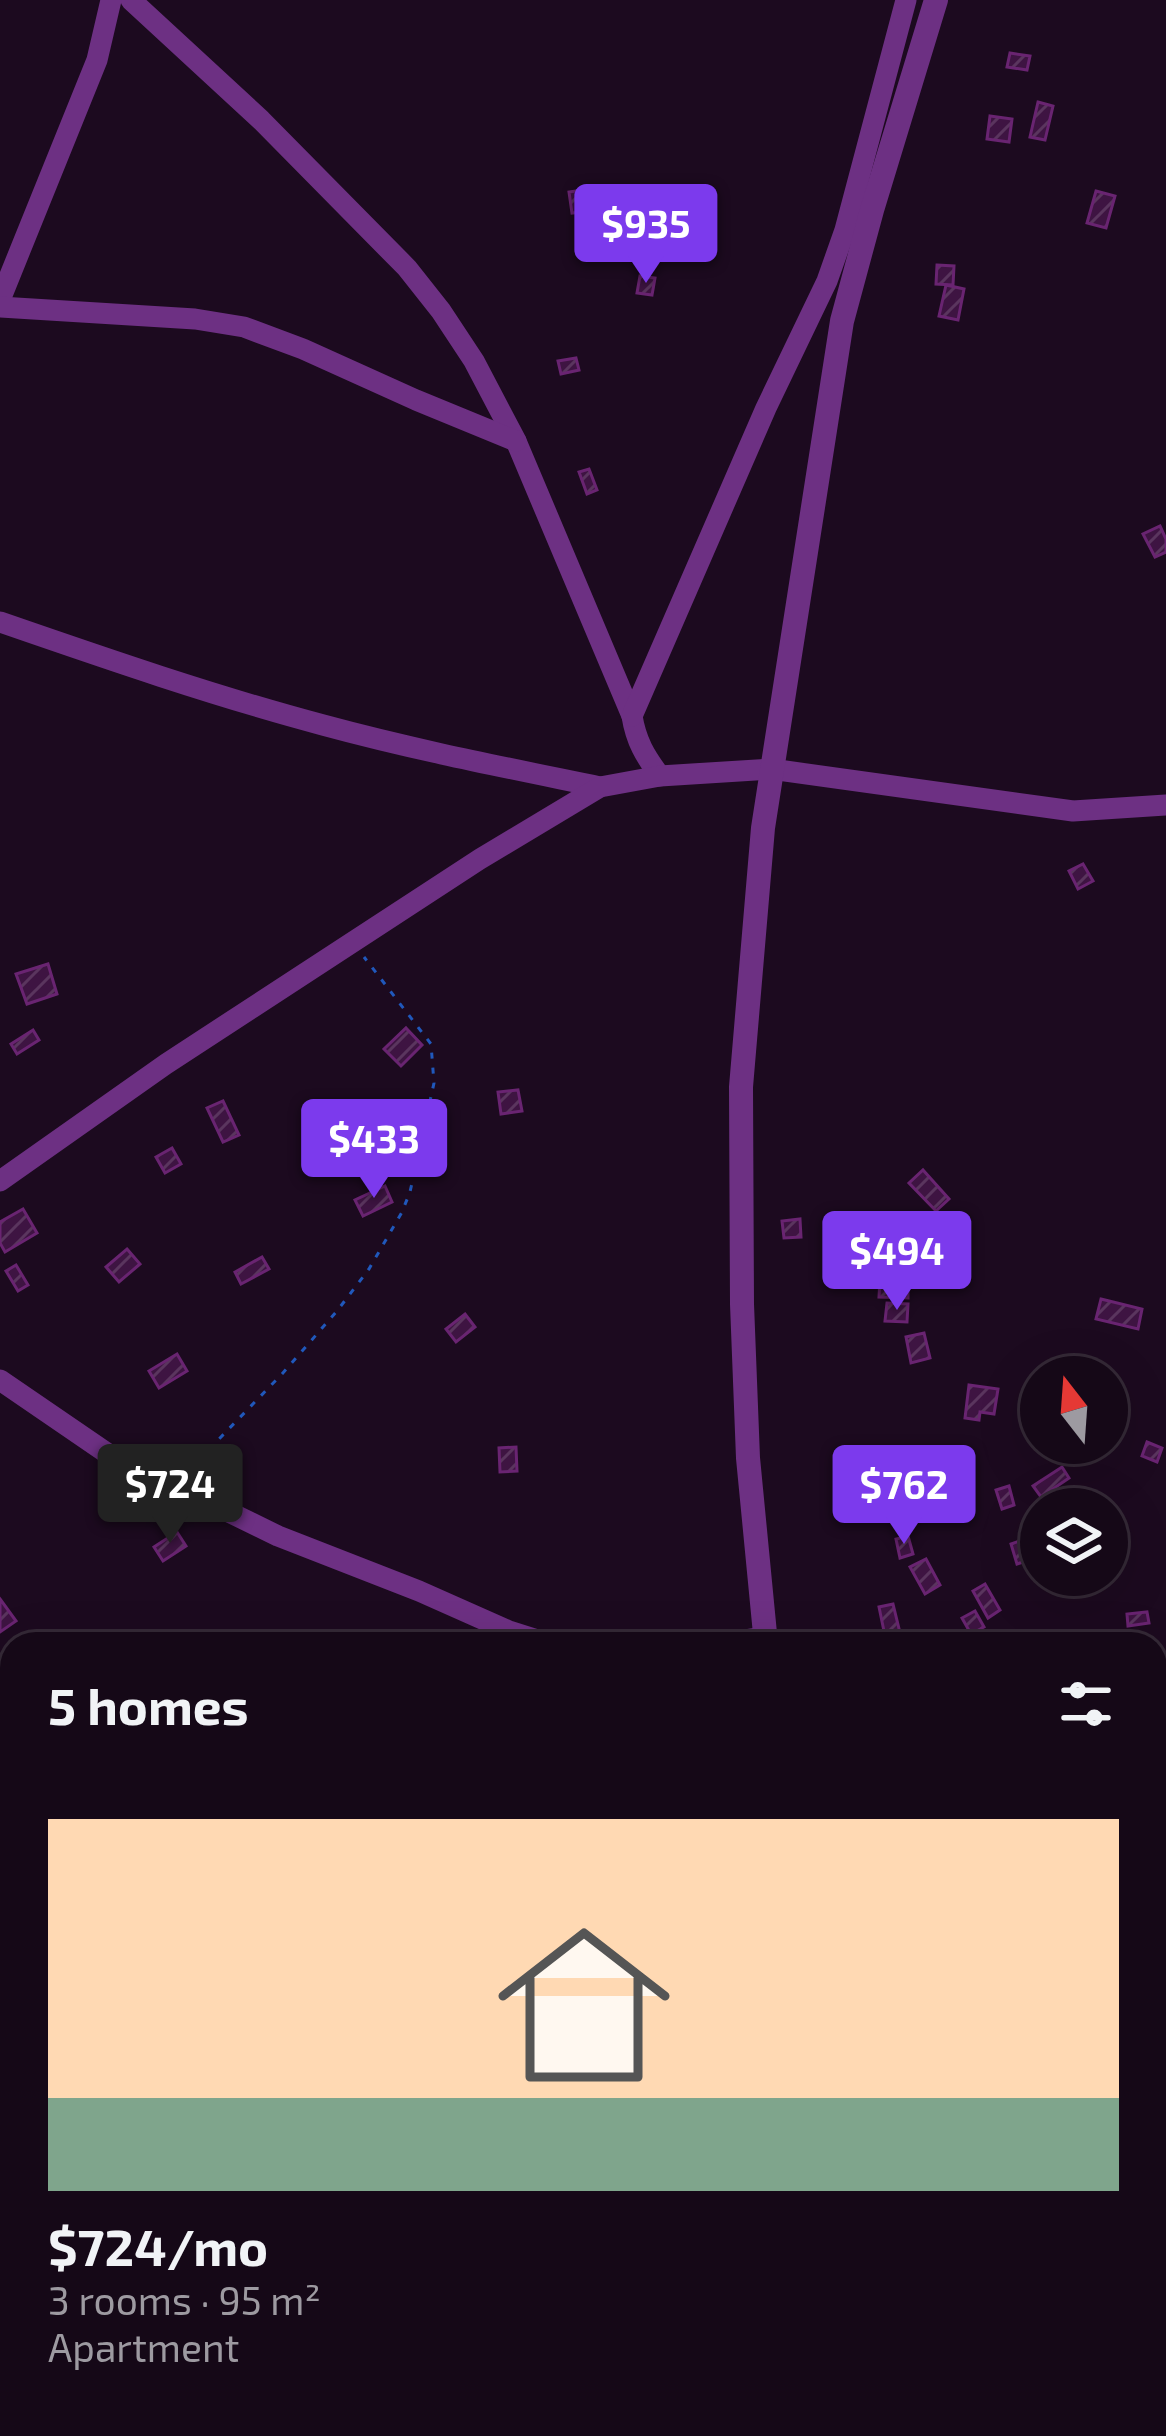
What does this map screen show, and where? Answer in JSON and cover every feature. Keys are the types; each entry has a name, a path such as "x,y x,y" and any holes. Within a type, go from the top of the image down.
{"street":[{"path":"111,0 97,60 0,303 244,327 516,441"},
{"path":"131,0 261,120 407,268 441,311 475,361 516,441 632,716 642,752 660,776"},
{"path":"632,716 766,408 827,281 906,0"},
{"path":"764,1632 748,1458 741,1087 763,828 842,321 936,0"},
{"path":"0,622 321,724 600,787"},
{"path":"0,1180 166,1064 496,849 600,787 660,776 771,769 1073,812 1166,805"},
{"path":"0,1380 133,1471 170,1490 196,1496 278,1536 512,1632"}],"path":[{"path":"170,1490 338,1311 370,1269 410,1192 434,1083 431,1044 354,942"}],"building":[{"path":"1010,53 1030,56 1027,70 1007,67"},
{"path":"1038,102 1053,106 1045,140 1030,137"},
{"path":"990,116 1012,119 1009,142 987,139"},
{"path":"590,189 593,211 572,213 569,192"},
{"path":"1096,191 1115,196 1106,228 1087,223"},
{"path":"937,265 954,266 953,285 936,284"},
{"path":"640,276 655,278 652,295 637,293"},
{"path":"946,285 964,289 958,320 939,316"},
{"path":"576,358 579,370 561,374 558,361"},
{"path":"589,469 597,490 587,494 579,472"},
{"path":"1160,526 1166,552 1155,557 1143,534"},
{"path":"1083,864 1093,881 1078,889 1069,871"},
{"path":"48,964 57,994 27,1004 16,974"},
{"path":"406,1028 422,1045 401,1066 384,1049"},
{"path":"33,1030 39,1040 17,1054 11,1044"},
{"path":"518,1090 522,1111 501,1114 498,1092"},
{"path":"223,1101 239,1135 223,1142 207,1108"},
{"path":"172,1148 181,1164 165,1173 156,1157"},
{"path":"923,1170 949,1199 936,1211 909,1183"},
{"path":"385,1186 392,1202 363,1216 355,1200"},
{"path":"23,1209 37,1233 5,1252 0,1222"},
{"path":"800,1219 801,1237 784,1238 782,1221"},
{"path":"844,1241 846,1260 827,1262 825,1242"},
{"path":"127,1249 140,1264 119,1282 106,1267"},
{"path":"920,1251 955,1251 955,1282 920,1282"},
{"path":"262,1257 269,1269 241,1284 235,1272"},
{"path":"16,1265 28,1285 18,1291 6,1271"},
{"path":"880,1278 908,1280 908,1298 879,1297"},
{"path":"1101,1299 1142,1309 1138,1329 1096,1319"},
{"path":"887,1303 908,1304 907,1322 885,1321"},
{"path":"465,1314 475,1327 456,1342 446,1329"},
{"path":"924,1333 930,1358 911,1363 906,1337"},
{"path":"177,1354 187,1371 159,1388 149,1371"},
{"path":"969,1385 998,1389 994,1414 980,1412 979,1420 965,1418"},
{"path":"1147,1442 1162,1448 1157,1462 1142,1456"},
{"path":"516,1447 517,1471 500,1472 499,1448"},
{"path":"950,1448 956,1464 939,1470 933,1454"},
{"path":"1062,1467 1069,1478 1054,1488 1033,1486"},
{"path":"940,1485 949,1512 937,1516 928,1489"},
{"path":"1009,1486 1014,1505 1002,1509 996,1490"},
{"path":"177,1532 186,1546 163,1561 154,1547"},
{"path":"908,1536 913,1554 900,1558 896,1539"},
{"path":"1020,1541 1020,1563 1017,1564 1011,1544"},
{"path":"926,1559 940,1585 925,1594 910,1567"},
{"path":"985,1584 1000,1610 988,1618 973,1591"},
{"path":"0,1599 16,1621 0,1632"},
{"path":"893,1604 900,1632 884,1632 879,1607"},
{"path":"975,1611 984,1627 970,1632 962,1618"},
{"path":"1147,1612 1149,1623 1128,1626 1127,1614"}]}
